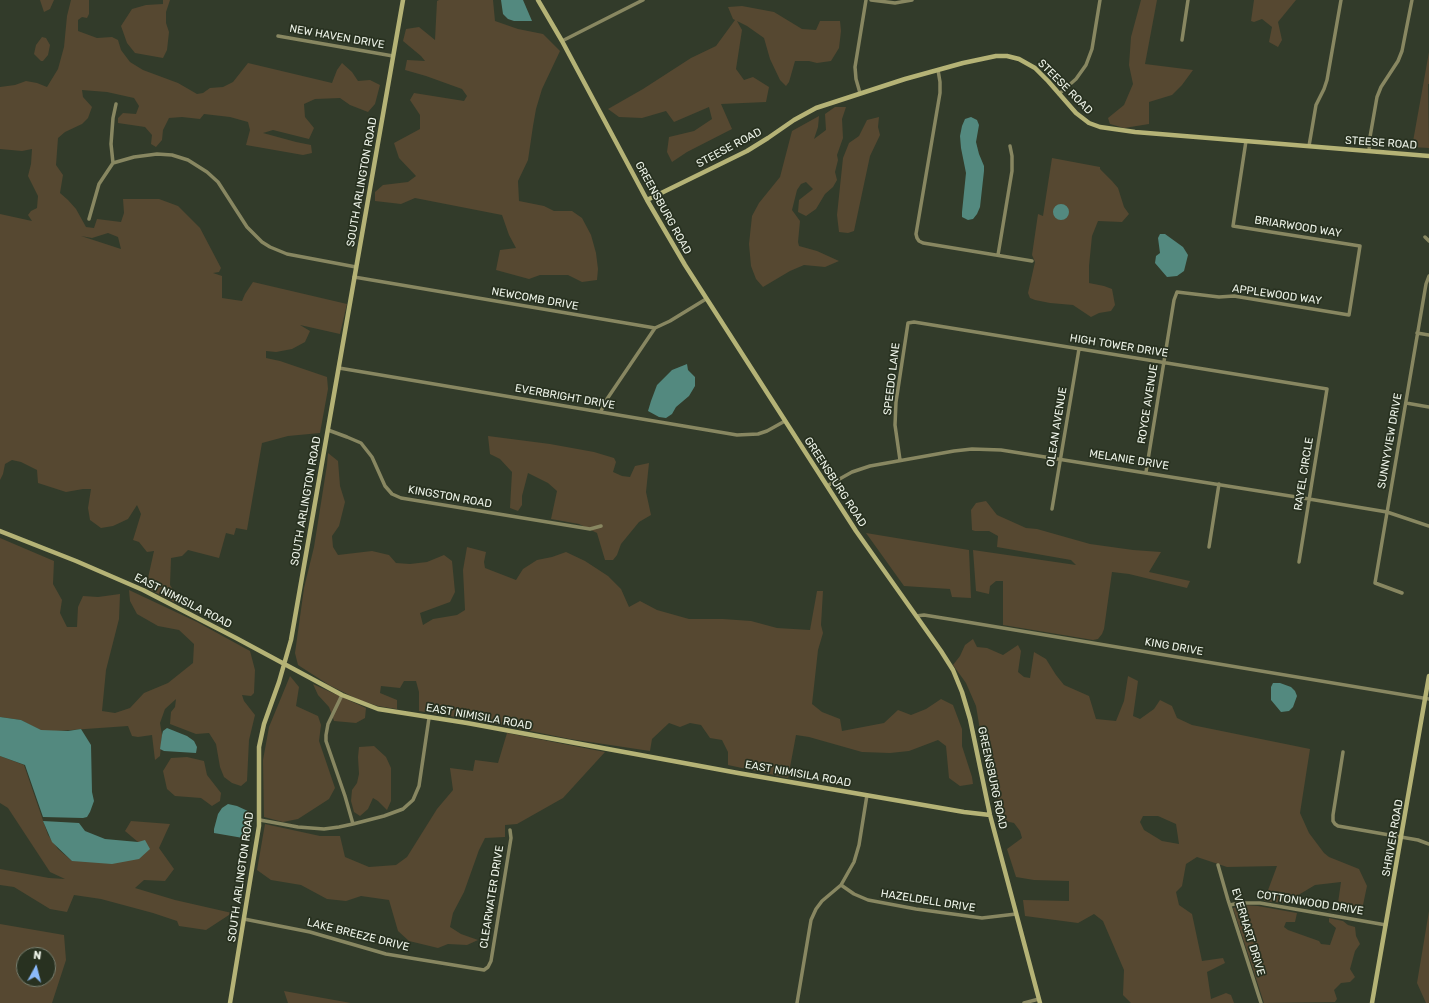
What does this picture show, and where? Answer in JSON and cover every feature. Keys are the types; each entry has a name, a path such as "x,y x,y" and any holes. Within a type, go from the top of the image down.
{"street":[{"name":"SOUTH ARLINGTON ROAD","path":"230,1003 260,820 258,774 259,747 264,724 285,664 291,640 403,0"},
{"name":"GREENSBURG ROAD","path":"538,0 562,41 647,200 706,299 856,531 947,661 962,692 970,719 990,815 1039,1001"},
{"path":"562,41 643,0"},
{"path":"860,93 856,78 856,62 866,0"},
{"path":"871,0 895,3 912,0"},
{"path":"1060,94 1076,79 1086,66 1092,49 1100,0"},
{"path":"1182,40 1188,0"},
{"path":"1308,146 1316,105 1327,80 1341,0"},
{"path":"1369,151 1370,136 1377,97 1398,61 1402,51 1412,0"},
{"name":"NEW HAVEN DRIVE","path":"278,36 393,56"},
{"name":"STEESE ROAD","path":"647,200 747,151 806,113 822,105 938,70 987,57 1002,56 1027,62 1035,68 1081,118 1100,127 1135,132 1429,156"},
{"path":"938,70 940,92 916,234 917,240 923,243 1032,261"},
{"path":"89,219 99,184 113,163 111,144 113,118 116,104"},
{"name":"BRIARWOOD WAY","path":"1246,141 1233,226 1360,246 1349,315"},
{"path":"998,255 1012,171 1010,146"},
{"path":"113,163 134,157 157,154 172,155 188,160 207,172 218,182 247,227 270,248 287,254 356,267"},
{"path":"1425,237 1429,241"},
{"name":"SUNNYVIEW DRIVE","path":"1402,592 1375,583 1426,284 1429,276"},
{"name":"NEWCOMB DRIVE","path":"354,277 655,328"},
{"name":"APPLEWOOD WAY","path":"1177,292 1214,297 1234,296 1349,315"},
{"name":"ROYCE AVENUE","path":"1146,472 1174,300 1177,292"},
{"path":"600,412 607,399 655,328 670,321 706,299"},
{"name":"HIGH TOWER DRIVE","path":"908,323 914,322 1327,390"},
{"name":"SPEEDO LANE","path":"900,460 895,414 908,323"},
{"path":"1418,333 1429,335"},
{"name":"OLEAN AVENUE","path":"1052,509 1079,349"},
{"name":"EVERBRIGHT DRIVE","path":"339,368 746,435 764,432 785,420"},
{"name":"RAYEL CIRCLE","path":"1298,562 1327,390"},
{"path":"1406,403 1429,407"},
{"name":"KINGSTON ROAD","path":"328,430 361,443 372,457 385,486 392,494 401,498 590,529 601,526"},
{"name":"MELANIE DRIVE","path":"827,486 839,478 861,469 900,460 960,451 984,449 1001,450 1061,458 1387,512 1429,526"},
{"path":"1209,548 1219,484"},
{"name":"EAST NIMISILA ROAD","path":"0,531 76,561 143,590 342,695 378,710 496,728 560,741 970,813 990,815"},
{"name":"KING DRIVE","path":"916,616 932,616 1427,698"},
{"name":"SHRIVER ROAD","path":"1372,1003 1427,698 1429,676"},
{"path":"342,695 328,724 326,741 353,824"},
{"path":"260,820 315,828 339,827 396,812 406,807 413,800 419,786 429,718"},
{"path":"1343,752 1332,815 1333,821 1338,826 1418,840 1429,844"},
{"path":"797,1003 811,920 822,901 841,885 850,870 857,853 867,795"},
{"name":"CLEARWATER DRIVE","path":"489,966 511,838 510,830"},
{"name":"EVERHART DRIVE","path":"1218,865 1261,1003"},
{"name":"HAZELDELL DRIVE","path":"841,885 854,894 868,900 916,909 982,918 1016,914"},
{"name":"COTTONWOOD DRIVE","path":"1230,905 1239,903 1260,903 1386,925"},
{"name":"LAKE BREEZE DRIVE","path":"244,919 310,932 386,954 481,970 489,966"},
{"path":"1024,1003 1039,1001"}],"shaded area":[{"path":"40,0 54,0 50,9 44,12"},
{"path":"71,0 89,0 89,14 87,18 82,17 78,20 78,31 97,38 112,37 118,40 121,50 130,62 143,70 178,83 197,94 203,93 210,88 223,87 233,82 248,63 332,83 337,70 342,63 352,72 358,81 370,80 380,85 375,104 368,112 350,105 340,98 315,99 304,104 305,117 314,128 309,139 273,130 263,133 311,145 312,153 303,155 246,145 250,130 248,122 230,117 204,114 200,119 182,117 169,118 163,130 162,140 156,147 151,144 152,135 145,127 118,123 118,118 123,113 136,114 139,106 134,98 107,92 82,90 83,97 92,107 88,118 82,124 65,132 58,138 56,165 63,175 60,193 76,209 86,227 94,228 97,219 121,222 124,213 123,199 159,199 178,206 200,228 221,268 219,272 213,273 222,276 222,298 242,301 253,282 347,304 340,334 300,325 310,331 305,342 292,349 276,352 266,351 266,358 280,361 327,377 328,389 320,433 288,436 262,443 247,530 236,528 234,535 226,533 219,558 188,550 182,556 171,558 170,585 180,601 178,604 145,587 154,551 147,552 139,542 133,540 141,514 137,505 128,519 113,526 101,528 90,520 88,508 91,489 66,492 38,483 37,470 21,462 12,460 5,464 0,480 0,214 32,221 28,215 31,211 37,208 38,196 28,176 31,164 32,149 22,151 0,149 0,87 15,85 26,81 47,87 58,69 64,47 67,16","holes":["108,233 118,237 121,249 81,236 92,238"]},
{"path":"163,0 170,0 166,12 166,23 169,32 167,50 163,58 135,53 127,43 121,26 132,9 146,5 163,4"},
{"path":"493,0 495,21 518,29 543,34 560,51 542,89 536,109 528,160 518,181 519,201 544,206 554,211 572,211 582,218 591,235 596,253 598,269 597,280 582,282 568,275 540,275 529,279 496,270 500,250 516,248 509,235 502,215 415,198 401,204 375,201 375,192 383,185 408,182 416,176 399,158 394,143 420,129 420,115 410,100 414,93 464,101 467,96 462,89 405,70 407,60 425,61 403,41 406,29 419,27 435,40 437,1"},
{"path":"1141,0 1157,0 1145,64 1193,70 1182,85 1172,95 1149,102 1149,124 1124,128 1110,124 1108,118 1124,105 1133,84 1129,65 1131,37"},
{"path":"1254,0 1296,0 1278,22 1282,40 1278,47 1269,42 1272,27 1262,19 1254,22 1251,21"},
{"path":"742,6 774,12 802,29 816,30 820,21 840,21 841,31 839,48 831,61 817,63 809,61 795,61 789,82 786,86 780,80 770,59 764,38 737,21 742,30 736,69 744,80 753,77 769,87 766,102 721,104 732,129 687,152 672,162 667,152 669,137 694,131 712,119 709,107 674,122 666,111 642,118 619,117 608,109 643,89 691,58 716,46 735,20 733,19 728,7"},
{"path":"42,37 46,38 50,45 48,55 43,61 41,61 34,54 36,45"},
{"path":"1429,52 1429,148 1412,147"},
{"path":"835,107 846,107 842,119 843,138 837,155 838,160 835,172 837,180 833,187 825,194 816,209 806,216 798,212 799,200 813,189 806,182 801,184 797,190 792,210 800,221 799,246 817,251 839,261 825,267 804,265 790,271 763,287 756,279 751,266 749,244 752,216 759,203 780,177 792,131 819,116 818,127 814,139 826,130 825,114"},
{"path":"879,117 878,127 880,135 870,156 854,231 848,233 839,232 837,215 843,158 849,143 859,136 867,120"},
{"path":"1052,158 1100,167 1100,169 1118,188 1124,207 1129,214 1122,222 1098,221 1092,236 1089,283 1112,289 1115,305 1111,311 1099,313 1091,317 1073,305 1035,300 1030,298 1028,293 1035,262 1032,255 1038,214 1043,216"},
{"path":"488,436 550,444 594,452 614,458 616,462 613,472 622,476 630,477 635,466 649,463 646,492 651,515 639,522 621,544 617,555 613,560 605,560 597,533 579,524 551,519 557,491 548,483 528,473 522,496 522,505 518,511 510,508 512,472 500,459 490,454"},
{"path":"328,453 338,461 340,486 345,502 339,526 332,536 333,547 338,555 372,551 389,555 396,563 410,564 427,562 444,555 452,561 455,592 450,602 420,613 423,625 433,619 457,615 465,610 463,570 467,547 486,552 484,562 485,568 516,580 523,569 537,560 566,552 585,561 608,576 621,589 629,607 640,601 657,610 689,619 751,621 777,628 810,630 817,591 823,591 821,625 823,633 818,650 812,704 822,712 840,719 842,731 884,723 898,710 911,715 926,709 941,699 953,705 962,729 962,746 973,784 960,786 949,778 946,746 938,740 909,751 890,753 862,752 809,737 796,735 788,778 728,765 728,752 722,740 710,738 701,725 690,723 680,727 669,723 652,739 650,751 570,739 486,722 419,711 419,692 416,681 404,681 400,688 381,686 380,693 397,700 397,709 378,706 359,700 329,685 298,665 295,653 304,588 314,547"},
{"path":"986,501 997,515 1026,528 1037,529 1090,544 1161,552 1149,572 1190,581 1187,588 1129,574 1112,572 1104,629 1098,639 1093,640 1003,625 1003,581 996,581 990,586 989,594 976,591 973,550 1076,565 1071,560 997,547 998,536 989,531 972,530 971,510 976,503"},
{"path":"866,533 969,550 971,598 952,597 950,589 904,586"},
{"path":"0,538 54,561 53,584 62,600 60,613 67,627 77,627 78,607 83,596 98,597 120,594 119,619 106,670 102,711 115,713 130,708 144,693 168,683 193,663 194,644 179,630 158,626 137,614 130,601 129,590 197,622 250,651 255,670 254,693 251,696 242,695 244,701 255,715 249,740 247,781 241,786 232,783 224,777 220,767 216,744 209,733 196,734 170,724 171,712 175,707 176,699 165,709 160,723 162,735 160,756 155,760 152,735 138,737 132,736 128,726 43,732 21,720 0,717"},
{"path":"973,639 977,647 987,648 1003,655 1018,645 1021,651 1018,672 1024,677 1030,678 1034,652 1046,659 1064,685 1089,696 1096,719 1116,721 1124,701 1128,676 1138,681 1133,716 1140,719 1154,709 1160,700 1172,706 1177,718 1192,725 1310,749 1300,813 1309,833 1324,853 1329,857 1359,869 1367,886 1363,905 1345,912 1337,910 1341,882 1315,885 1285,903 1264,901 1277,866 1227,867 1197,857 1186,864 1182,886 1176,892 1179,905 1192,914 1202,961 1223,958 1225,963 1207,972 1211,999 1226,993 1231,995 1234,1003 1131,1003 1123,995 1124,970 1103,921 1094,914 1078,923 1025,916 1023,900 1069,901 1069,881 1034,880 1016,877 1007,849 1022,838 1020,831 1014,823 1000,820 994,768 983,748 976,706 966,683 953,665 960,656 965,645","holes":["1143,816 1158,816 1176,824 1179,844 1162,841 1144,830 1140,822"]},
{"path":"290,676 299,687 296,706 318,716 321,725 319,741 335,788 329,799 298,819 283,822 264,817 263,760 269,727"},
{"path":"313,684 366,708 365,718 356,723 334,721 329,707 318,695"},
{"path":"507,733 605,752 563,798 517,824 505,825 505,837 485,838 479,850 464,892 453,913 450,927 461,934 478,940 467,945 448,944 438,948 409,941 398,931 389,900 361,896 346,901 327,899 301,885 271,880 257,870 265,824 320,836 340,836 345,857 369,867 396,865 407,857 437,809 453,790 450,768 473,771 475,760 498,763"},
{"path":"374,746 386,757 391,768 391,801 387,810 373,798 368,809 360,816 354,812 351,801 352,790 357,783 359,774 359,747"},
{"path":"0,756 24,765 48,835 58,849 72,861 138,842 125,831 131,821 170,824 159,848 174,869 165,881 144,880 135,888 175,900 232,913 206,930 179,926 177,921 101,899 74,895 67,912 50,909 14,887 0,885 0,869 49,878 65,879 50,872 8,808 0,803"},
{"path":"187,757 204,761 207,775 221,793 220,801 212,806 201,798 175,796 167,789 163,771 171,758"},
{"path":"1243,905 1258,906 1297,913 1295,922 1286,922 1284,927 1288,930 1319,941 1321,944 1330,945 1336,928 1329,922 1329,918 1343,921 1348,925 1355,927 1356,936 1360,944 1355,951 1350,969 1355,977 1350,982 1341,983 1334,990 1337,999 1335,1002 1264,1003 1233,908"},
{"path":"1429,911 1429,1003 1426,1003 1417,983"},
{"path":"0,924 64,935 66,960 52,1003 0,1003"},
{"path":"284,991 351,1003 288,1003"}],"water":[{"path":"501,0 523,0 532,21 514,21 508,19 503,14"},
{"path":"971,117 977,120 979,125 976,142 984,166 984,171 980,207 973,219 968,220 962,217 966,173 960,136 965,119"},
{"path":"1058,204 1064,204 1069,209 1067,218 1064,220 1058,220 1053,215 1053,209"},
{"path":"1160,234 1165,234 1183,247 1188,255 1184,271 1177,276 1167,277 1155,263 1156,256 1160,253 1158,238"},
{"path":"687,364 688,370 695,377 695,386 689,396 676,407 672,414 666,418 659,417 648,411 657,385 672,370"},
{"path":"1273,683 1280,683 1291,687 1295,691 1297,696 1293,707 1289,711 1281,712 1271,700 1271,687"},
{"path":"0,717 21,720 41,730 68,731 81,729 91,745 92,792 94,801 87,817 43,817 25,765 0,756"},
{"path":"167,728 187,736 194,741 197,747 196,753 164,751 160,749 163,731"},
{"path":"228,804 250,812 248,833 243,838 214,833 218,814 222,808"},
{"path":"43,821 79,823 85,831 105,839 138,842 145,840 150,849 139,859 112,864 72,861 52,842"}]}
